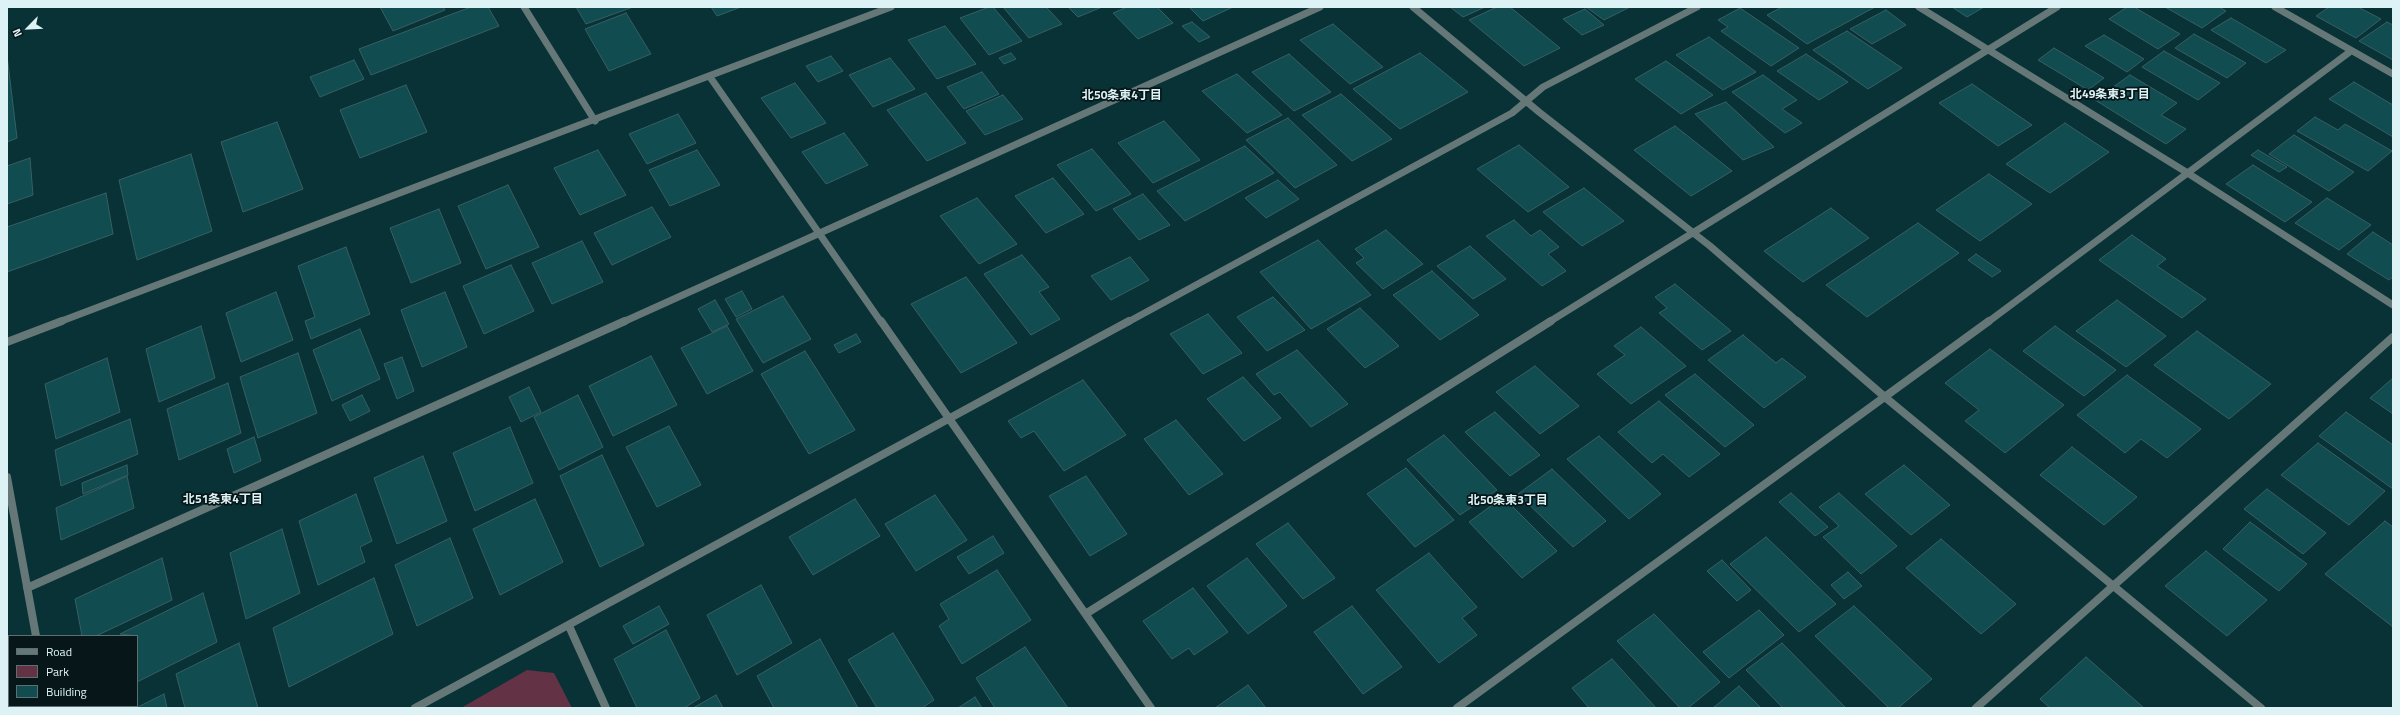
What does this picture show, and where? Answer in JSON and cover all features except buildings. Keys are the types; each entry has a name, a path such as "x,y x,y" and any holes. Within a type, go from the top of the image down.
{"street":[{"path":"524,7 594,121"},
{"path":"7,342 594,121 891,7"},
{"path":"27,588 820,234 1320,7"},
{"path":"1413,7 1692,232 1886,398 2261,708"},
{"path":"415,708 569,626 1512,113 1543,87 1697,7"},
{"path":"1919,7 2186,172 2393,305"},
{"path":"1087,613 1692,232 1988,51 2057,7"},
{"path":"2275,7 2393,74"},
{"path":"1457,708 1886,398 2351,50"},
{"path":"710,77 949,419 1087,613 1151,708"},
{"path":"1976,708 2114,587 2393,337"},
{"path":"7,477 36,635"},
{"path":"569,626 606,708"}],"green space":[{"path":"527,670 554,673 572,708 461,708"}],"district":[{"name":"北49条東3丁目","path":"2110,95"},
{"name":"北50条東4丁目","path":"1122,96"},
{"name":"北51条東4丁目","path":"223,500"},
{"name":"北50条東3丁目","path":"1508,501"}]}
